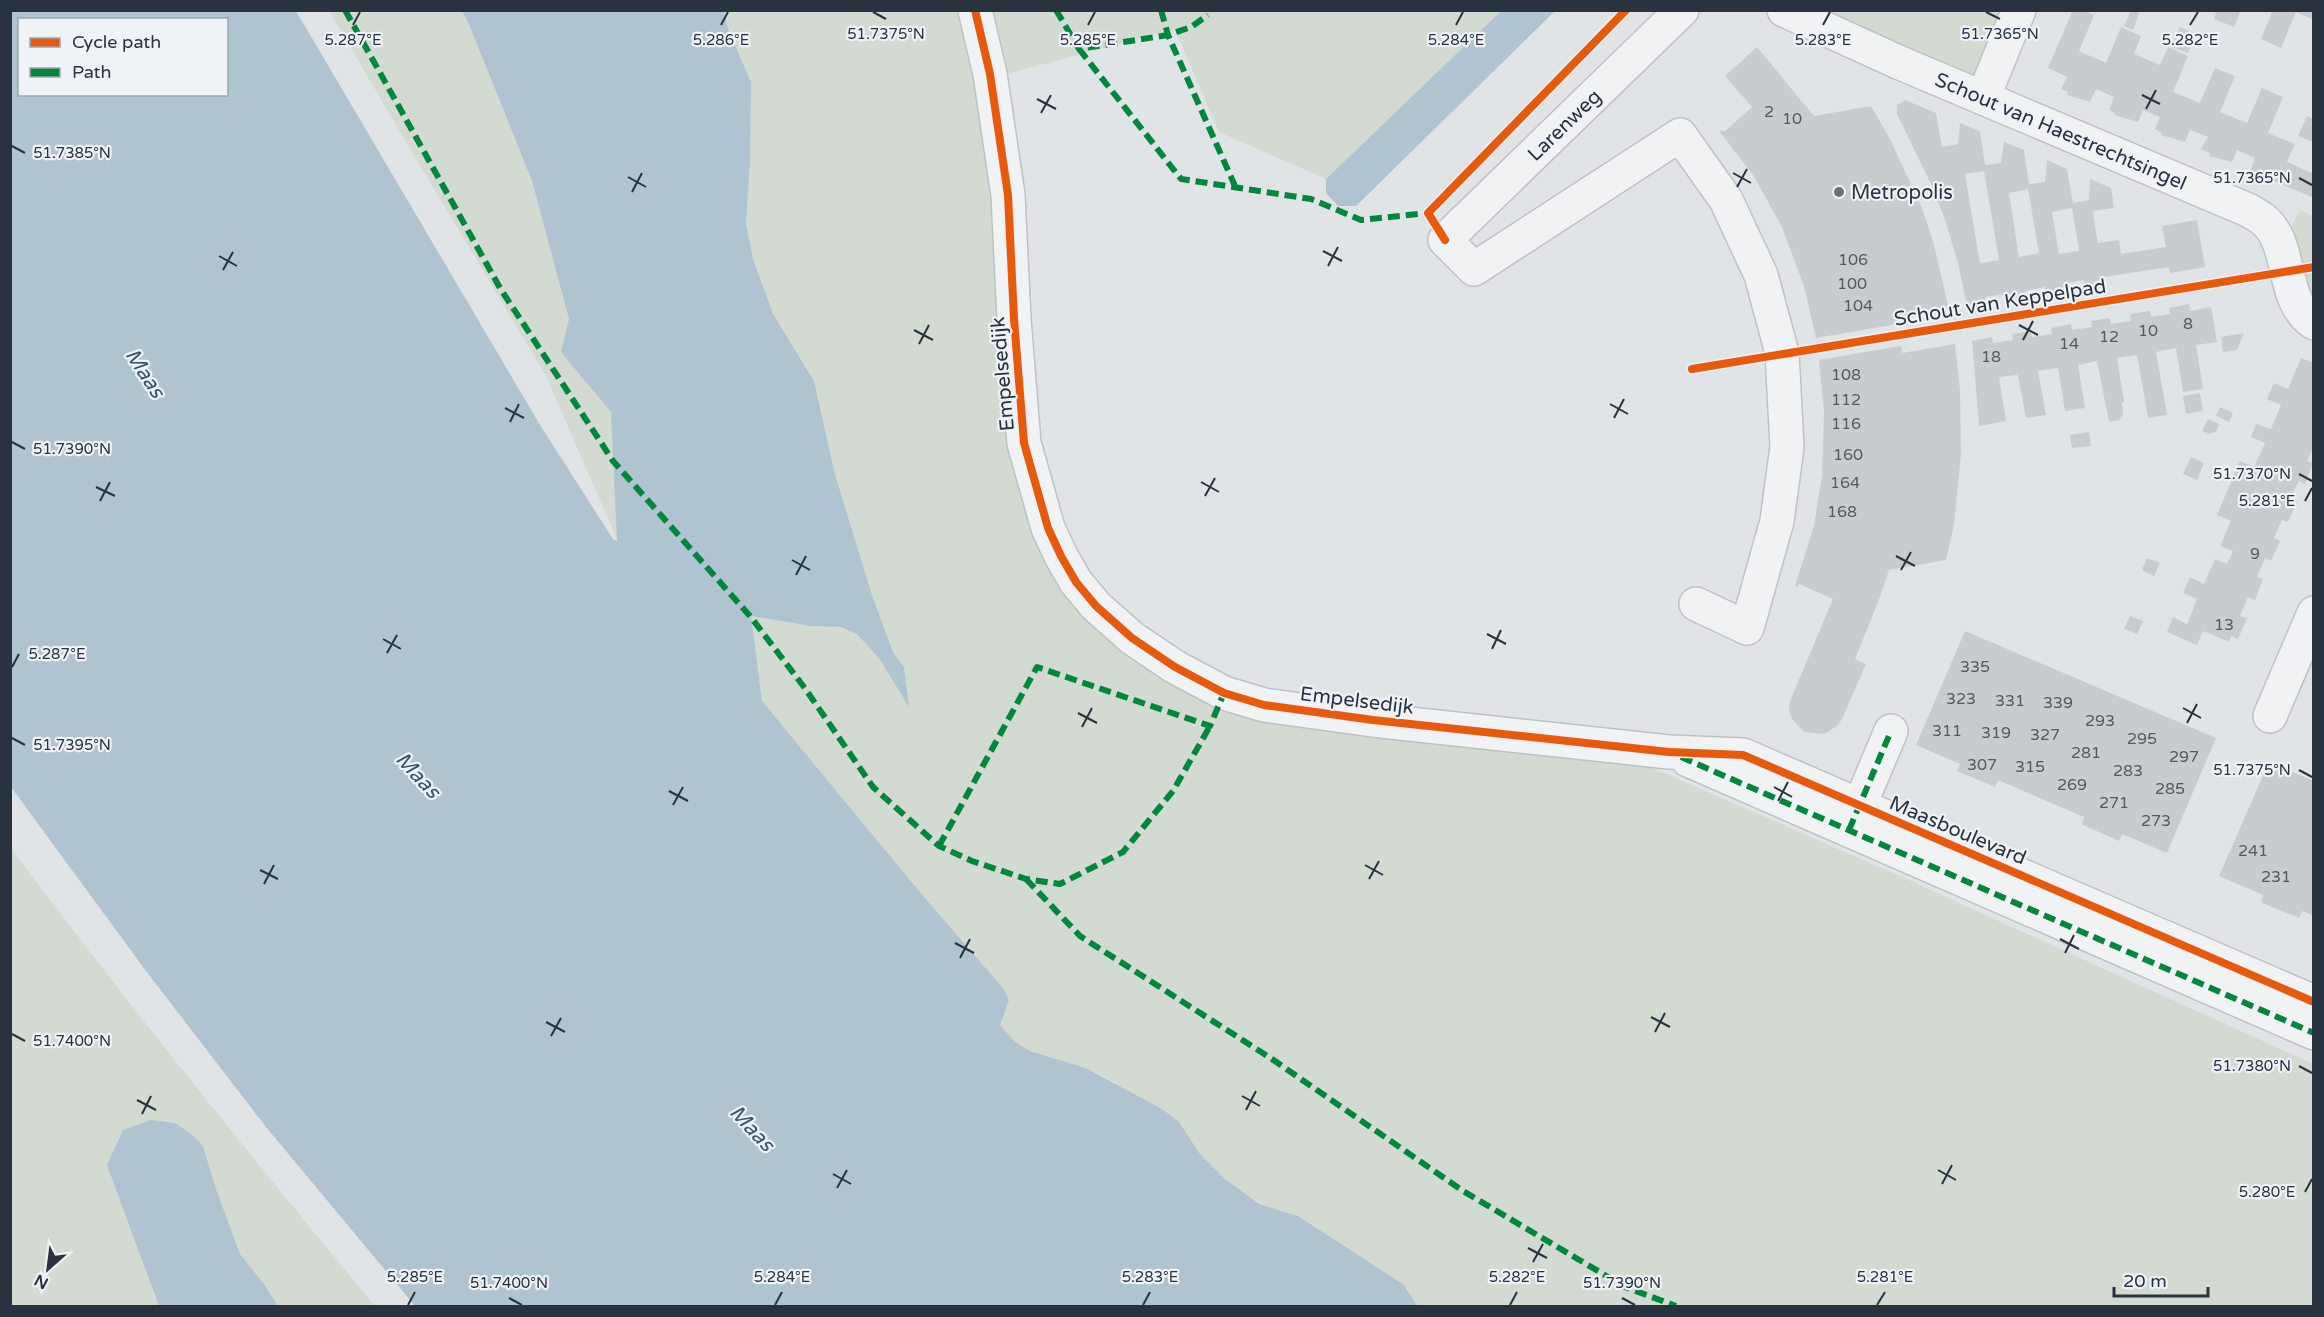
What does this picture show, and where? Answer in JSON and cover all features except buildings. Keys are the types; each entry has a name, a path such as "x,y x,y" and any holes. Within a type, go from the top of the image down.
{"street":[{"name":"Empelsedijk","path":"975,10 990,74 1008,195 1014,319 1024,443 1048,528 1060,556 1076,582 1096,606 1132,638 1175,667 1224,693 1264,705 1373,720 1576,741"},
{"name":"Larenweg","path":"1682,10 1445,240 1474,269 1680,135 1726,200 1761,275 1782,353 1788,447 1777,521 1747,628 1696,604"},
{"name":"Schout van Haestrechtsingel","path":"1784,10 1983,98 2248,210 2265,220 2277,237 2295,300 2307,319 2313,323"},
{"path":"1983,98 2019,10"},
{"path":"2270,716 2313,613"},
{"path":"1854,818 1891,731"},
{"name":"Maasboulevard","path":"1576,741 1669,752 1854,818 2313,1002"},
{"name":"Maasboulevard","path":"1854,818 2313,1033"}],"shaded area":[{"path":"329,11 462,11 468,22 532,181 569,319 562,352 611,412 618,541 545,374"},
{"path":"724,11 963,11 986,119 1026,506 1162,676 1646,765 1900,876 2313,1064 2313,1306 1417,1306 1414,1305 1407,1288 1298,1216 1259,1204 1224,1178 1200,1154 1179,1122 1114,1082 1086,1068 1030,1051 1015,1042 999,1025 1009,1000 1003,988 924,897 762,701 750,616 804,625 842,628 856,634 879,657 908,705 904,667 893,652 872,595 835,473 814,381 773,314 753,259 746,223 750,162 751,82 728,29"},
{"path":"986,11 1501,11 1326,179 1219,132 1175,29 1003,75"},
{"path":"1814,11 2007,11 1980,73 1963,77"},
{"path":"2300,210 2313,216 2313,297 2308,289 2289,231"},
{"path":"10,846 190,1079 375,1306 278,1306 240,1254 203,1146 153,1293 159,1306 11,1306"}],"water":[{"name":"Maas","path":"10,11 296,11 540,425 613,539 617,541 611,412 561,352 569,319 532,181 462,11 724,11 728,29 751,82 750,162 746,223 753,259 773,314 814,381 835,474 872,595 893,652 904,667 909,707 879,658 857,634 840,627 810,626 751,616 762,701 924,897 1003,988 1009,1000 1000,1025 1015,1042 1030,1051 1086,1068 1162,1109 1179,1122 1200,1154 1224,1178 1259,1204 1298,1216 1404,1285 1417,1306 415,1306 266,1127 146,971 11,787"},
{"path":"1501,11 1555,11 1356,206 1338,206 1326,193 1326,179"},
{"path":"151,1120 175,1123 203,1146 240,1254 278,1306 159,1306 107,1165 123,1130"}],"marked path":[{"path":"345,10 500,288 613,461 750,616 804,687 873,787 939,846 972,861 1026,879 1060,884 1123,852 1173,791 1210,726"},
{"path":"1056,10 1079,49 1168,35 1191,27 1208,15"},
{"path":"1161,10 1168,35 1235,186"},
{"path":"1079,49 1181,179 1311,199 1361,220 1428,213"},
{"path":"939,846 1037,667 1210,726 1224,693"},
{"path":"1849,830 1891,731"},
{"path":"1681,757 2314,1033"},
{"path":"1026,879 1080,936 1272,1059 1463,1191 1625,1287 1676,1306"}],"cycle path":[{"path":"975,10 990,74 1008,195 1014,319 1024,443 1048,528 1061,556 1076,582 1096,606 1132,638 1175,667 1224,693 1264,705 1373,720 1669,752 1743,755 2314,1002"},
{"path":"1445,240 1428,213 1626,10"},
{"name":"Schout van Keppelpad","path":"1692,369 2314,267"}],"place":[{"name":"Metropolis","path":"1839,192"}]}
